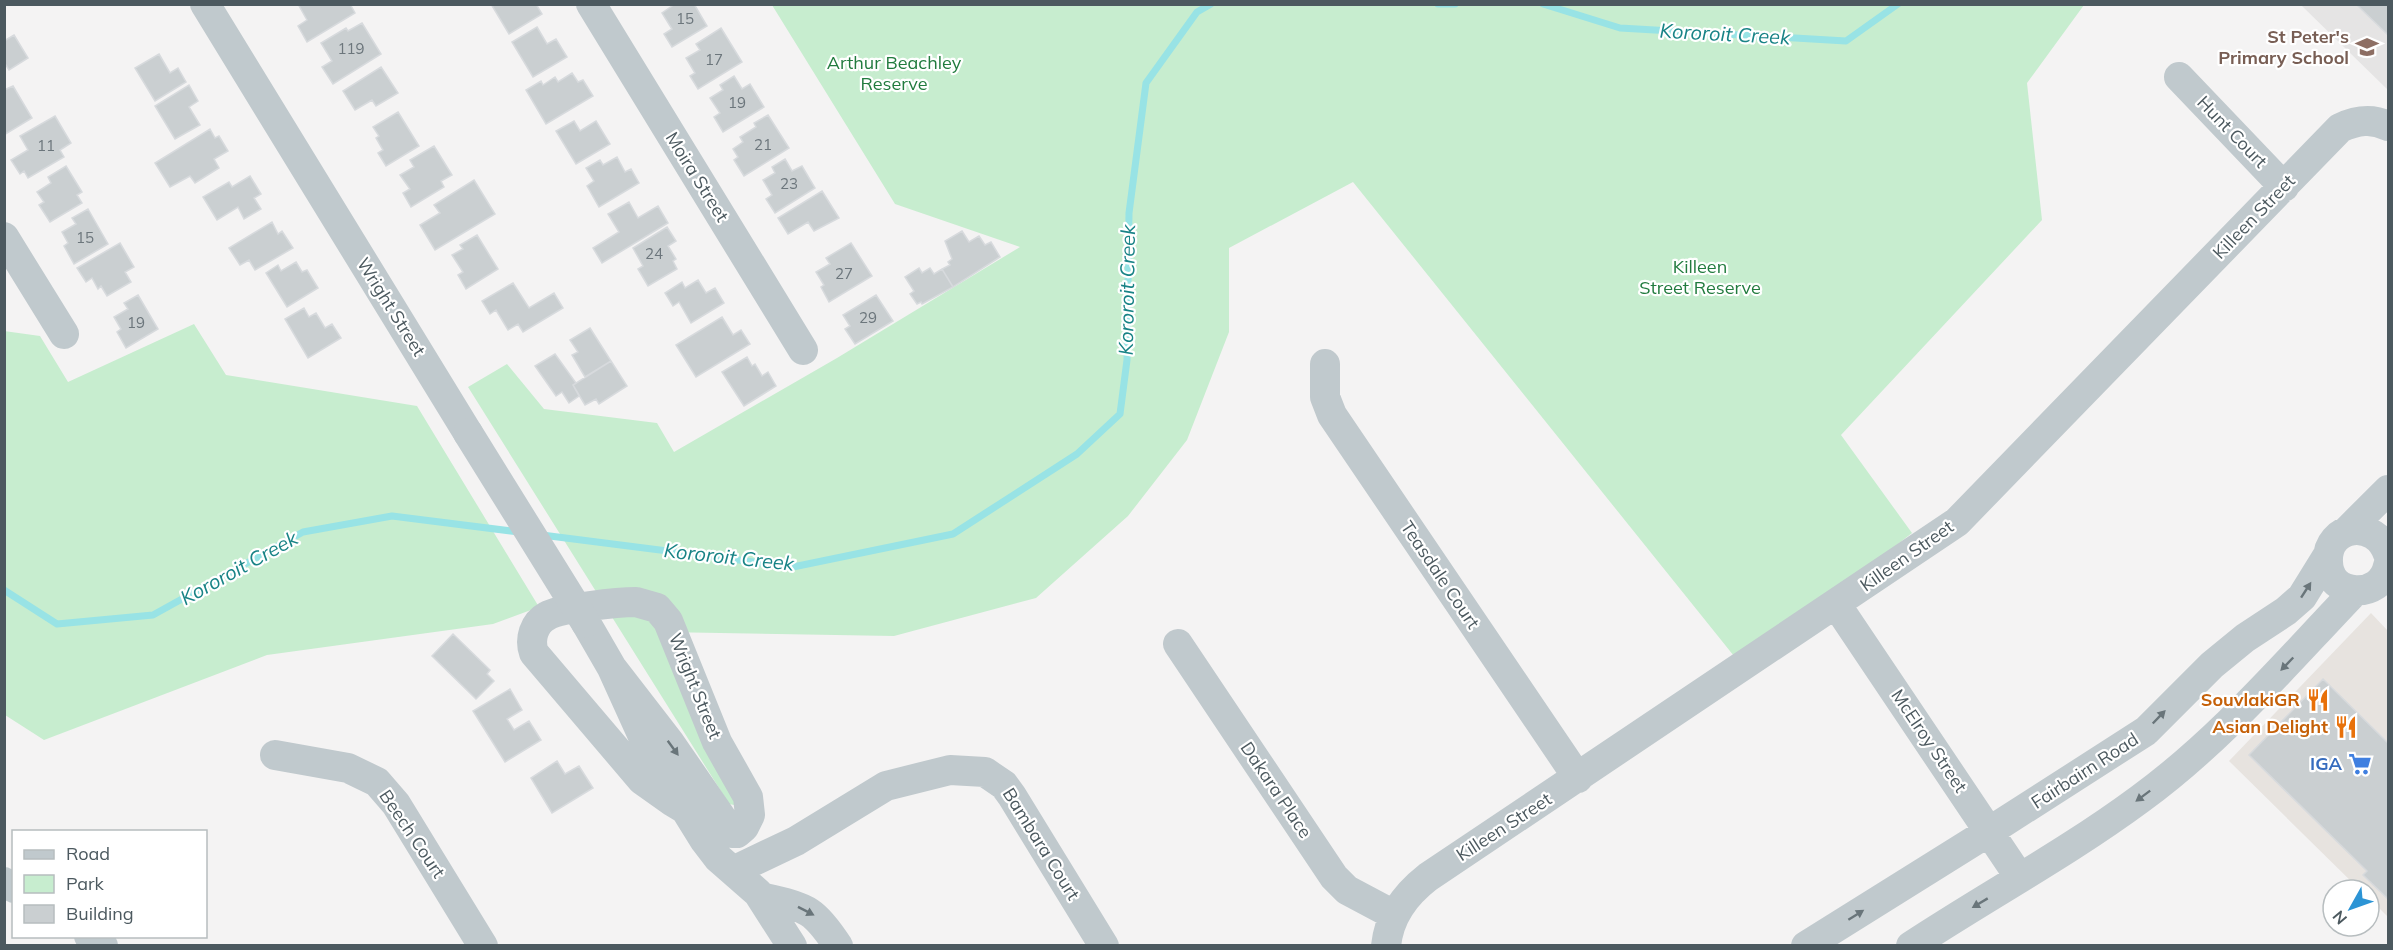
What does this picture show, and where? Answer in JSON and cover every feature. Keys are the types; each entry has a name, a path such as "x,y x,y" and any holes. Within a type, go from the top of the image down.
{"street":[{"name":"Wright Street","path":"205,4 586,623 612,668 651,754 686,811 710,848 743,866"},
{"name":"Moira Street","path":"591,4 803,350"},
{"name":"Hunt Court","path":"2179,77 2284,187"},
{"name":"Killeen Street","path":"1386,945 1394,915 1408,894 1428,877 1957,522 2340,128 2361,121 2378,121 2388,126"},
{"path":"4,237 64,334"},
{"name":"Teasdale Court","path":"1325,364 1325,397 1332,416 1578,778"},
{"path":"2347,531 2388,490"},
{"path":"2347,531 2368,531 2377,536 2384,543 2388,554"},
{"name":"Fairbairn Road","path":"1806,945 1990,831 2145,731 2212,665 2302,597 2328,555 2331,545 2347,531"},
{"path":"2328,555 2331,575 2337,583 2378,583"},
{"path":"1911,945 2020,878 2141,799 2198,751 2378,583"},
{"name":"Wright Street","path":"686,811 642,780 537,658 533,650 533,635 537,625 545,617 557,612 632,602 644,603 659,610 671,628 720,749 748,797 749,819 741,831 732,833"},
{"name":"McElroy Street","path":"1836,604 2020,878"},
{"name":"Dakara Place","path":"1178,644 1334,877 1347,890 1394,915"},
{"name":"Wright Street","path":"612,668 669,743 732,833 743,866 792,945"},
{"name":"Beech Court","path":"275,755 325,762 348,768 377,782 396,804 483,945"},
{"name":"Bambara Court","path":"743,866 795,841 886,786 950,770 985,772 1004,785 1016,802 1104,945"},
{"path":"686,811 716,828 732,833"},
{"name":"Bambara Court","path":"760,895 772,868 795,841"},
{"path":"760,895 808,910 820,920 838,945"}],"shaded area":[{"name":"St Peter's Primary School","path":"2301,5 2388,5 2388,90"},
{"path":"2371,613 2388,631 2388,917 2381,910 2381,878 2348,878 2229,761"}],"green space":[{"path":"772,5 2084,5 2027,83 2042,220 1841,435 1912,533 1742,666 1353,182 1229,248 1229,332 1187,440 1128,516 1036,598 894,636 662,632 739,806 729,804 468,387 507,364 544,409 657,423 674,452 837,358 1020,247 895,204"},
{"path":"194,324 226,375 417,406 539,607 493,624 267,655 44,740 5,715 4,331 40,336 68,382"}],"building":[{"path":"298,4 350,4 355,13 307,42 298,26 307,20"},
{"path":"491,4 536,4 542,14 509,34"},
{"path":"675,4 694,4 707,26 672,47 664,34 672,29 662,13"},
{"path":"2356,4 2388,4 2388,35"},
{"path":"362,23 381,54 333,84 322,67 332,61 321,43 346,28 348,31"},
{"path":"537,27 547,44 556,39 567,57 533,77 512,42"},
{"path":"721,28 742,62 698,89 690,76 695,73 686,58 700,50 696,44"},
{"path":"14,35 28,58 9,70 4,62 4,41"},
{"path":"159,54 170,73 178,68 186,82 155,101 135,68"},
{"path":"381,67 398,93 376,106 372,100 355,110 343,91"},
{"path":"572,73 578,82 583,80 593,96 546,124 526,90 541,81 543,85 555,77 558,82"},
{"path":"734,76 742,89 750,84 764,107 723,132 714,117 720,113 710,98 723,90 720,85"},
{"path":"189,85 198,101 189,107 200,125 175,139 155,106"},
{"path":"13,86 32,118 4,135 4,90"},
{"path":"398,112 419,146 386,166 378,153 383,150 376,138 379,136 373,127"},
{"path":"768,115 789,148 744,176 734,160 738,157 733,149 743,142 740,137 756,127 754,123"},
{"path":"55,116 71,143 60,150 64,157 28,178 24,171 20,174 11,160 28,150 20,136"},
{"path":"574,121 580,131 596,121 610,144 576,164 556,131"},
{"path":"210,129 215,138 219,136 228,151 214,159 219,168 195,183 190,176 170,187 155,163"},
{"path":"434,146 452,175 441,181 444,187 411,207 403,193 410,189 400,175 414,167 410,160"},
{"path":"617,157 625,172 631,169 639,183 599,207 587,186 594,181 586,168 600,160 603,165"},
{"path":"785,159 792,171 802,166 815,188 775,213 766,199 772,195 763,180 775,173 772,167"},
{"path":"66,166 82,192 77,195 82,203 50,222 39,205 44,202 37,192 51,183 48,177"},
{"path":"250,176 261,194 254,198 261,209 244,219 238,207 217,220 203,197 229,182 232,187"},
{"path":"474,180 495,214 435,250 420,225 440,213 434,205"},
{"path":"822,191 839,218 814,231 808,222 788,234 778,218"},
{"path":"629,202 638,218 658,206 668,223 602,263 593,248 619,232 608,214"},
{"path":"88,209 108,244 74,264 64,246 68,243 62,232 76,224 72,218"},
{"path":"272,222 278,234 282,231 293,248 255,270 249,260 240,265 229,248"},
{"path":"667,227 676,241 668,246 676,259 673,261 677,269 648,286 638,269 643,266 633,248"},
{"path":"962,231 969,242 979,236 985,245 991,242 1000,257 953,287 942,269 950,265 948,262 952,259 945,241"},
{"path":"477,235 498,269 466,289 458,275 463,272 452,255 463,249 460,245"},
{"path":"120,243 134,267 125,272 131,282 107,296 101,286 98,289 92,278 86,282 77,268"},
{"path":"851,243 872,276 829,302 821,287 824,285 816,272 830,264 826,258"},
{"path":"296,262 302,272 307,270 318,288 287,307 266,273 278,265 281,271"},
{"path":"919,268 922,273 930,268 934,274 942,269 953,287 922,304 921,302 917,304 910,294 914,291 905,277"},
{"path":"698,280 706,293 715,288 724,303 691,323 679,302 673,306 665,293 682,282 685,288"},
{"path":"513,283 529,308 554,293 563,308 523,332 518,324 508,330 496,310 490,314 482,301"},
{"path":"138,295 158,329 126,348 117,332 121,329 114,317 128,309 124,303"},
{"path":"876,295 893,321 855,344 845,329 850,326 843,315"},
{"path":"304,308 309,317 316,313 325,328 332,324 341,338 308,358 285,319"},
{"path":"722,317 733,335 741,330 750,344 696,377 676,345"},
{"path":"590,328 611,361 585,377 572,355 578,352 570,340"},
{"path":"555,354 576,383 573,385 579,396 569,403 562,392 556,396 535,366"},
{"path":"747,357 752,366 755,364 762,376 768,372 776,386 744,406 722,372"},
{"path":"611,361 627,386 599,404 596,399 585,405 573,385"},
{"path":"453,634 490,670 487,674 494,681 476,699 432,656"},
{"path":"2323,679 2388,743 2388,899 2381,892 2381,878 2366,878 2363,875 2367,871 2249,755"},
{"path":"510,689 522,710 507,719 514,730 529,721 541,740 505,762 473,711"},
{"path":"557,761 565,774 579,766 593,788 552,813 531,778"}],"waterway":[{"name":"Kororoit Creek","path":"542,535 793,567 953,534 1077,454 1120,414 1127,360 1129,213 1146,83 1197,12 1211,4"},
{"name":"Kororoit Creek","path":"1438,4 1455,4"},
{"name":"Kororoit Creek","path":"1543,4 1620,28 1846,41 1898,4"},
{"name":"Kororoit Creek","path":"4,590 57,624 153,615 303,532 392,516 519,532"}],"place":[{"name":"St Peter's Primary School","path":"2367,47"},
{"name":"SouvlakiGR","path":"2318,700"},
{"name":"Asian Delight","path":"2346,727"},
{"name":"IGA","path":"2360,764"}],"park label":[{"name":"Arthur Beachley Reserve","path":"894,73"},
{"name":"Killeen Street Reserve","path":"1700,277"}]}
